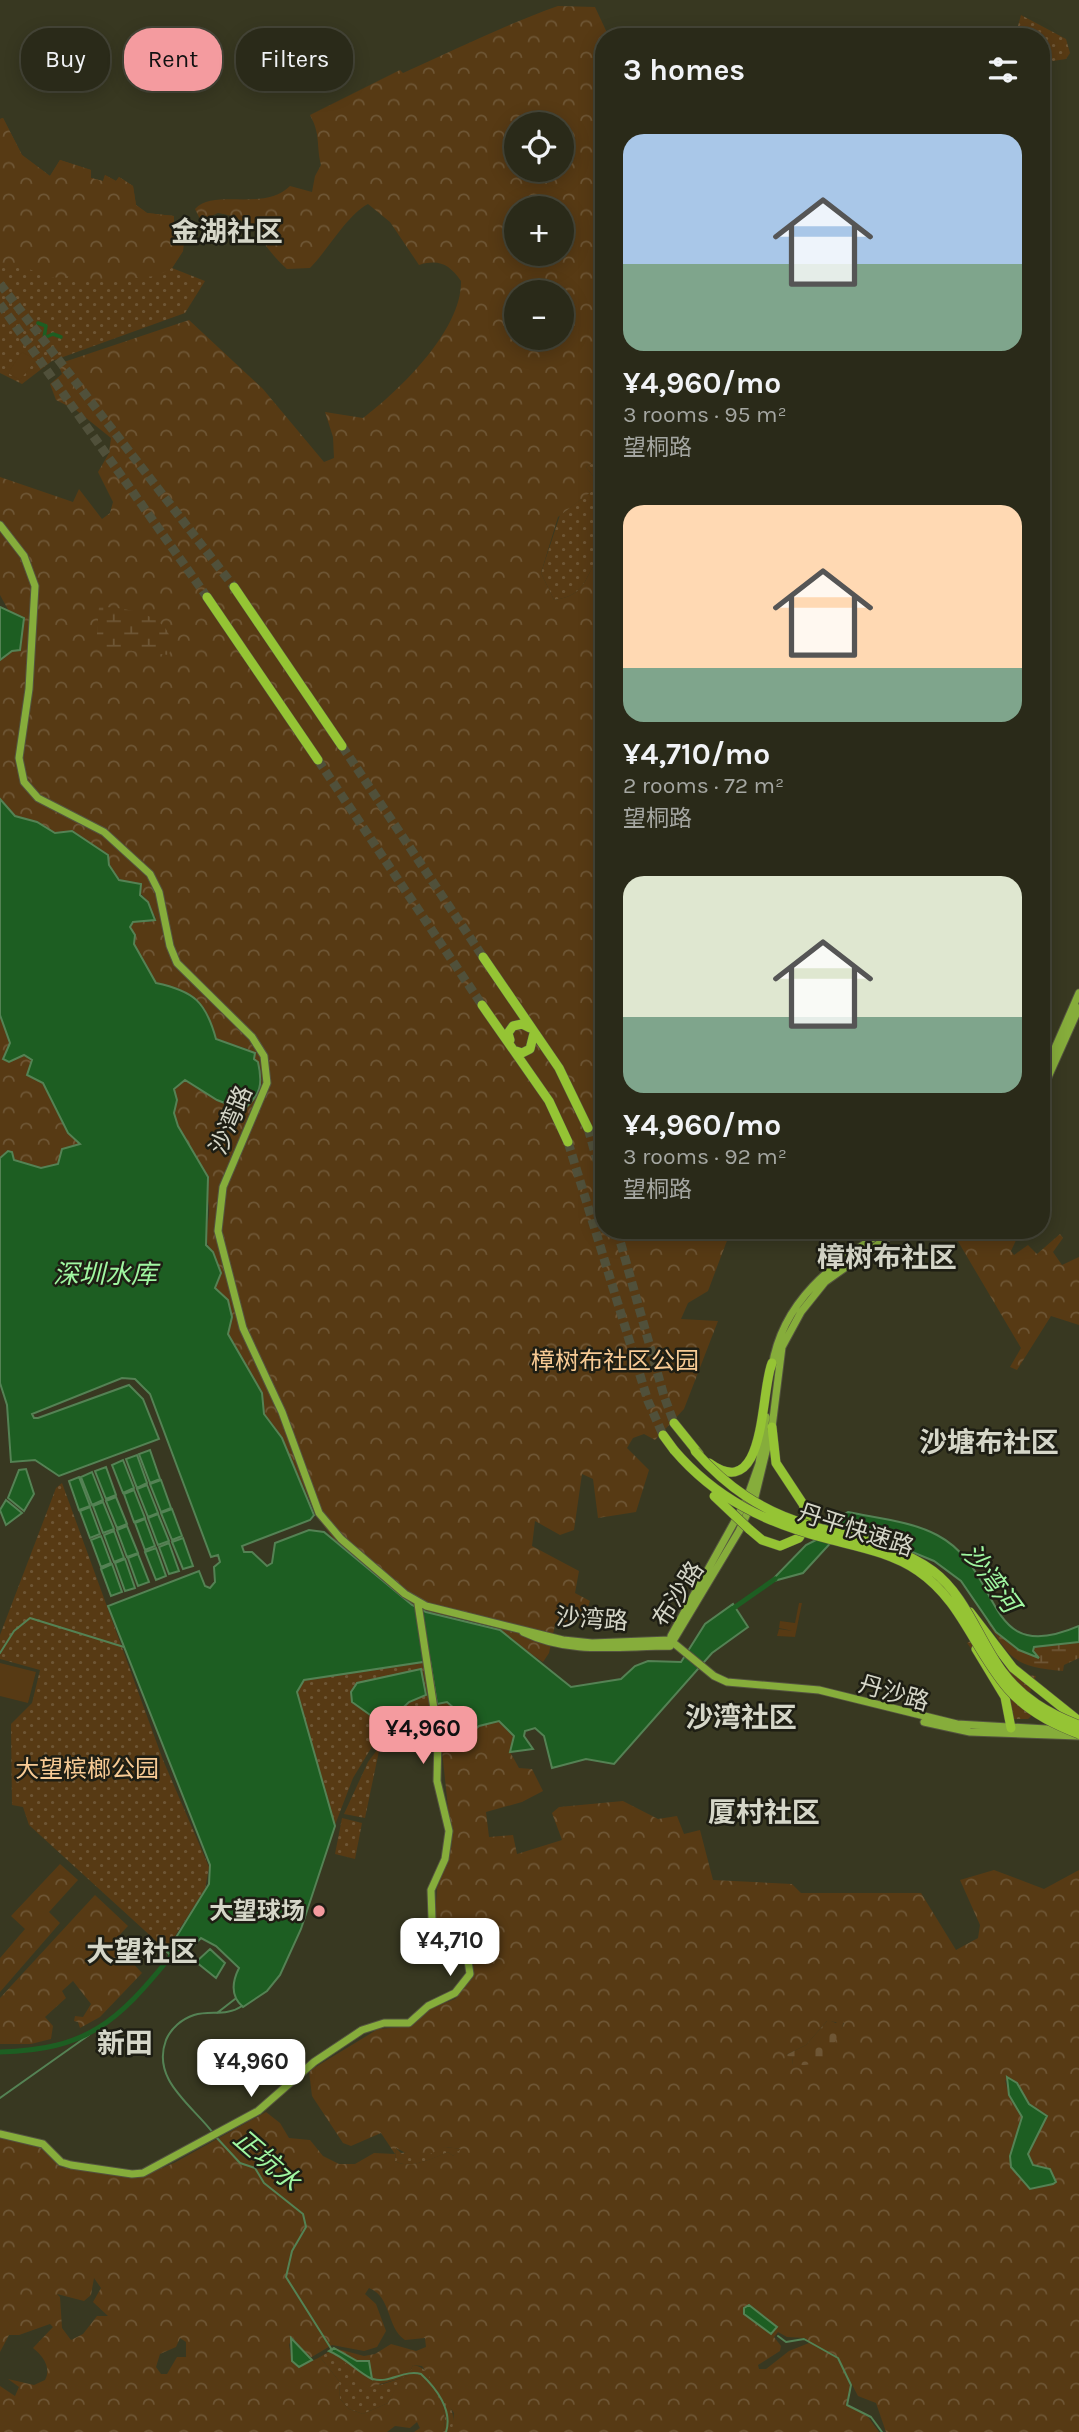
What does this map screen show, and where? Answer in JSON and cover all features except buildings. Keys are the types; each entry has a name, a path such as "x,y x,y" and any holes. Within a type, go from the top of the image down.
{"highway":[{"path":"234,587 341,744"},
{"path":"207,597 318,760"},
{"path":"482,957 559,1068 588,1128"},
{"path":"484,1007 549,1101 568,1142"},
{"path":"522,1024 533,1030 530,1049 524,1053 515,1049 508,1033 513,1026 522,1024"},
{"path":"695,1451 724,1471 744,1468 757,1449 765,1381 772,1363"},
{"name":"丹平快速路","path":"674,1423 695,1451 728,1486 762,1507 808,1525 874,1542 920,1562 943,1580 964,1605 1012,1683 1048,1712 1079,1729"},
{"path":"674,1451 695,1478 749,1529 762,1540 780,1546 799,1538 806,1526 807,1515 803,1504 780,1471 772,1427"},
{"name":"丹平快速路","path":"663,1436 711,1489 739,1507 798,1531 886,1555 928,1578 953,1601 1009,1690 1045,1720 1079,1729"},
{"path":"928,1578 958,1615 1005,1697 1011,1728"},
{"path":"964,1605 1006,1662 1065,1711 1079,1729"}],"main road":[{"name":"沙湾路","path":"0,525 24,556 35,586 29,689 19,758 21,774 38,798 104,832 150,874 159,892 170,946 177,963 252,1037 264,1056 268,1071 264,1095 223,1187 217,1215 218,1231 243,1328 282,1412 310,1493 323,1519 341,1539 418,1604 589,1649 671,1643"},
{"path":"1050,1059 1079,993"},
{"path":"1050,1073 1079,1007"},
{"name":"布沙路","path":"671,1643 731,1533 752,1486 762,1453 772,1363 784,1324 846,1255 872,1239"},
{"name":"布沙路","path":"671,1643 751,1507 772,1427 782,1347 822,1280 884,1239"},
{"path":"0,2134 43,2144 61,2162 71,2165 132,2174 157,2167 258,2111 314,2062 351,2038 376,2025 409,2023 428,2006 455,1993 467,1981 470,1974 468,1961 444,1941 434,1929 432,1919 431,1890 445,1859 449,1831 437,1781 438,1735 418,1604"},
{"path":"682,1628 680,1642 684,1653"},
{"path":"671,1643 703,1670"},
{"name":"丹沙路","path":"703,1670 715,1681 735,1688 822,1694 951,1730 1079,1729"},
{"name":"丹沙路","path":"703,1670 727,1682 820,1689 948,1722 1011,1728 1079,1729"}],"green space":[{"name":"樟树布社区公园","path":"558,6 595,7 605,28 595,28 595,461 586,467 595,479 595,489 558,517 541,573 554,600 575,593 581,588 595,564 595,1239 728,1239 708,1291 688,1303 681,1319 718,1321 684,1409 655,1440 644,1434 633,1438 627,1448 649,1470 636,1512 598,1518 593,1479 582,1474 574,1530 560,1535 535,1521 532,1546 579,1571 575,1593 590,1601 584,1619 555,1625 549,1653 543,1662 495,1628 412,1605 334,1540 316,1515 282,1438 264,1414 262,1393 228,1334 229,1322 215,1288 213,1252 207,1241 207,1197 174,1113 177,1100 174,1089 185,1080 217,1100 253,1059 248,1049 216,1039 208,1016 197,1000 180,990 156,983 134,943 130,927 133,922 151,922 156,917 143,895 114,872 108,855 72,831 55,833 37,822 15,816 0,799 0,660 12,651 20,616 11,615 0,595 0,477 73,502 79,489 102,519 110,513 113,502 98,472 109,453 111,438 76,410 56,400 50,384 62,374 58,364 189,320 263,389 324,462 334,458 333,437 325,412 363,418 411,375 451,319 459,300 461,281 443,264 419,265 390,222 368,204 345,224 310,268 287,269 257,234 241,221 218,213 201,221 195,209 214,200 267,198 290,186 312,192 315,176 321,165 317,134 310,115 400,70 403,73 499,29"},
{"path":"1021,15 1045,28 1017,28"},
{"path":"1050,30 1066,39 1070,53 1066,59 1050,60"},
{"path":"3,118 22,155 50,176 60,160 91,170 91,178 103,181 105,175 116,181 119,177 133,186 136,205 147,213 174,216 174,223 184,238 183,251 172,268 205,281 185,313 52,361 22,384 0,373 0,119"},
{"path":"3,118 22,155 50,176 60,160 91,170 91,178 103,181 105,175 116,181 119,177 133,186 136,205 147,213 174,216 174,223 184,238 183,251 172,268 157,276 82,282 71,276 51,278 21,266 3,268 0,263 0,119"},
{"path":"22,352 36,360 20,380 8,373"},
{"path":"595,461 595,479 586,467"},
{"path":"595,489 595,564 581,588 566,597 554,600 541,573 560,515"},
{"path":"99,607 136,612 160,623 171,642 169,655 96,647"},
{"path":"0,1015 10,1043 9,1062 24,1055 32,1060 68,1133 80,1144 54,1166 36,1166 13,1160 8,1151 0,1158"},
{"path":"1060,1234 1063,1238 1053,1252 1062,1265 1079,1257 1079,1325 1051,1316 1017,1370 1010,1367 1021,1348 957,1239 1017,1239 1011,1251 1014,1255 1028,1245 1037,1254"},
{"name":"大望槟榔公园","path":"62,1483 163,1760 209,1867 205,1889 166,1950 29,1825 23,1807 12,1805 11,1724 32,1703 40,1670 0,1659 0,1635 56,1488"},
{"path":"799,1603 802,1603 795,1637 777,1636 779,1629 793,1631 779,1628 780,1621 795,1623"},
{"path":"986,1619 1019,1650 1039,1658 1033,1651 1034,1647 1079,1642 1079,1658 1064,1665 1063,1671 1024,1664 1001,1644"},
{"path":"980,1636 1002,1665 1016,1672 1036,1676 1029,1695 1040,1708 1028,1719 1011,1719 1011,1702 967,1643"},
{"path":"431,1660 434,1717 376,1740 353,1778 335,1825 297,1692 304,1680"},
{"path":"0,1663 36,1672 28,1703 0,1696"},
{"path":"447,1702 454,1708 462,1729 471,1732 479,1726 499,1721 515,1739 510,1752 519,1768 532,1769 543,1791 522,1802 486,1812 489,1837 513,1835 517,1854 562,1840 552,1813 559,1807 623,1801 658,1819 677,1816 684,1834 700,1830 713,1880 792,1884 801,1893 921,1893 956,1950 978,1938 980,1925 960,1880 994,1870 1044,1889 1079,1870 1079,2432 886,2432 876,2403 858,2396 849,2379 850,2389 846,2404 868,2417 879,2432 452,2432 454,2413 422,2366 413,2365 408,2376 370,2387 357,2379 337,2356 328,2352 347,2359 372,2378 368,2361 357,2361 334,2348 364,2356 375,2354 391,2344 416,2351 426,2347 425,2338 405,2340 399,2334 382,2298 369,2288 365,2294 376,2304 386,2331 377,2347 364,2351 332,2345 310,2358 292,2337 289,2345 292,2361 308,2363 320,2357 339,2381 340,2399 349,2409 363,2414 388,2403 400,2380 416,2373 435,2391 443,2407 443,2432 414,2432 420,2428 417,2422 410,2428 395,2426 387,2432 0,2432 0,2386 15,2396 19,2387 8,2379 34,2385 45,2380 47,2366 33,2348 53,2327 50,2324 19,2335 9,2335 0,2352 0,2137 45,2149 60,2167 138,2178 174,2163 266,2112 280,2123 289,2138 310,2140 323,2156 339,2164 355,2164 374,2153 395,2154 381,2133 351,2146 343,2143 312,2096 309,2071 378,2029 412,2026 431,2008 455,1999 474,1976 473,1959 445,1937 435,1918 437,1888 452,1845 437,1704","holes":["827,2021 844,2023 824,2053 810,2062 792,2065 793,2057 786,2055 806,2045","1005,2080 1020,2090 1036,2111 1045,2113 1046,2119 1038,2129 1028,2154 1033,2165 1053,2174 1056,2182 1053,2184 1039,2185 1011,2167 1010,2156 1022,2117 1009,2095","445,2147 461,2149 453,2156 448,2152 421,2162 395,2161 396,2148 408,2154 430,2154","94,2278 101,2288 93,2302 108,2316 97,2316 83,2334 71,2340 62,2328 60,2297 57,2294 84,2301 91,2295","778,2332 787,2337 805,2338 809,2343 789,2351 766,2369 759,2369 758,2365 780,2351 781,2346 774,2337","180,2338 186,2342 186,2357 177,2357 167,2374 161,2374 156,2367 160,2354 176,2347"]},
{"path":"380,1746 365,1818 344,1814 368,1762"},
{"path":"342,1818 362,1823 355,1859 335,1854"},
{"path":"60,1864 78,1880 49,1912 60,1923 0,1992 0,1958 25,1929 11,1916"},
{"path":"95,1895 128,1926 113,1942 142,1973 100,2017 80,2028 78,2022 74,2021 75,2016 83,2017 91,2004 73,1981 62,1991 66,1998 45,2017 53,2026 51,2039 31,2044 0,2044 0,1998"},
{"path":"844,2012 843,2024 837,2038 819,2060 809,2064 792,2065 793,2057 784,2056 806,2045 828,2020 836,2023"},
{"path":"445,2147 462,2149 453,2156 448,2152 414,2164 395,2161 396,2148 401,2153"},
{"path":"328,2352 342,2357 349,2367 380,2385 408,2376 413,2365 421,2368 444,2392 453,2414 452,2432 443,2432 445,2423 442,2406 414,2374 399,2383 388,2403 363,2414 349,2409 340,2399 339,2381 320,2357"}],"water":[{"path":"0,607 24,618 20,650 12,651 0,660"},
{"name":"深圳水库","path":"0,799 15,816 37,822 55,833 72,831 108,855 109,865 119,880 141,884 140,895 148,902 155,920 133,922 130,927 135,935 134,944 156,983 189,994 203,1007 216,1039 255,1053 254,1059 258,1062 259,1089 243,1110 217,1100 185,1080 174,1089 177,1100 174,1113 178,1126 208,1177 206,1245 213,1252 221,1273 215,1288 228,1300 232,1317 228,1334 262,1393 264,1414 282,1438 314,1515 310,1520 242,1546 244,1552 252,1552 267,1566 272,1563 275,1543 309,1530 324,1532 412,1605 426,1612 500,1630 571,1687 621,1679 635,1666 648,1661 681,1662 705,1624 733,1604 748,1627 712,1653 614,1764 586,1759 552,1768 544,1736 535,1728 525,1731 524,1736 533,1749 510,1752 514,1736 499,1721 479,1726 471,1733 462,1729 454,1708 447,1702 437,1704 430,1661 304,1680 297,1692 335,1826 301,1929 280,1975 267,1991 243,2007 234,1994 239,1968 216,1946 201,1938 178,1962 167,1952 209,1884 210,1865 108,1606 199,1571 205,1586 210,1588 215,1582 214,1567 220,1562 218,1555 211,1557 150,1394 135,1379 122,1378 32,1414 34,1418 38,1418 129,1385 143,1399 159,1439 59,1476 35,1460 11,1462 7,1405 0,1383 0,1158 8,1151 12,1152 14,1160 41,1168 58,1164 62,1149 80,1144 68,1133 43,1083 27,1075 32,1060 24,1055 9,1062 3,1059 10,1043 0,1015"},
{"path":"150,1450 160,1479 150,1483 139,1454"},
{"path":"137,1455 147,1483 137,1488 126,1459"},
{"path":"123,1460 134,1488 123,1493 112,1465"},
{"path":"106,1467 116,1495 106,1499 95,1471"},
{"path":"26,1469 34,1494 24,1511 8,1498 19,1470"},
{"path":"92,1472 103,1500 92,1505 81,1477"},
{"path":"79,1477 90,1506 79,1510 69,1481"},
{"path":"161,1480 171,1508 161,1512 150,1484"},
{"path":"147,1485 158,1513 148,1517 137,1489"},
{"path":"134,1490 145,1518 134,1522 124,1494"},
{"path":"116,1497 127,1524 117,1528 106,1501"},
{"path":"6,1500 22,1513 6,1525 0,1510"},
{"path":"103,1502 114,1529 103,1533 93,1506"},
{"path":"90,1507 100,1534 90,1538 80,1511"},
{"path":"172,1509 182,1536 172,1540 161,1513"},
{"path":"848,1512 905,1523 937,1535 959,1551 975,1570 997,1610 1009,1625 1025,1635 1048,1636 1079,1626 1079,1642 1034,1647 1033,1651 1039,1658 1019,1650 996,1632 961,1581 934,1561 871,1535 849,1531 835,1538 803,1573 770,1582 806,1545 818,1539 823,1526"},
{"path":"158,1514 169,1541 158,1545 148,1518"},
{"path":"145,1519 155,1546 145,1550 135,1523"},
{"path":"127,1526 138,1553 127,1557 117,1530"},
{"path":"114,1531 124,1558 114,1562 104,1535"},
{"path":"101,1536 111,1563 101,1567 91,1540"},
{"path":"183,1538 193,1566 183,1569 172,1542"},
{"path":"169,1543 179,1571 169,1574 159,1547"},
{"path":"156,1548 166,1576 156,1580 145,1552"},
{"path":"138,1554 149,1582 138,1586 128,1558"},
{"path":"125,1559 135,1588 125,1591 115,1563"},
{"path":"112,1564 122,1592 111,1596 101,1569"},
{"path":"421,1669 426,1695 409,1702 392,1718 381,1714 373,1717 352,1702 351,1692 357,1683"},
{"path":"210,1949 225,1963 216,1978 196,1962"},
{"path":"1007,2077 1017,2083 1029,2104 1047,2116 1028,2154 1033,2165 1050,2169 1056,2182 1053,2184 1030,2189 1011,2167 1010,2156 1022,2117 1009,2095"},
{"path":"749,2305 777,2327 771,2334 744,2314 744,2308"},
{"path":"291,2338 312,2360 299,2367 292,2361"},
{"path":"334,2348 357,2361 369,2361 372,2379 329,2351"}],"waterway":[{"path":"38,323 46,326 44,338 53,334 61,337"},
{"name":"沙湾河","path":"735,1607 775,1579"},
{"path":"0,1653 14,1631 30,1618 124,1647"},
{"path":"0,2052 56,2045 99,2028 134,1998 171,1956"},
{"path":"217,2013 235,1999"},
{"name":"正坑水","path":"213,2133 169,2080 163,2054 166,2040 174,2028 190,2017 230,2011 242,2006"},
{"path":"0,2098 89,2035"},
{"name":"正坑水","path":"216,2137 240,2163 255,2168 264,2183 303,2214 306,2227 292,2251 286,2277 332,2350"},
{"path":"778,2336 786,2342 804,2339 838,2358 851,2385 847,2405 871,2417 882,2432"},
{"name":"正坑水","path":"373,2379 385,2380 409,2373 421,2374 442,2400 447,2416 446,2432"}],"tunnel":[{"path":"0,284 234,587"},
{"path":"0,304 207,597"},
{"path":"342,746 483,957"},
{"path":"318,760 482,1005"},
{"path":"588,1128 595,1153"},
{"path":"568,1142 595,1229"},
{"path":"598,1239 648,1401 663,1435"},
{"path":"620,1239 674,1423"}],"place":[{"name":"大望球场","path":"319,1911"}],"district":[{"name":"金湖社区","path":"227,231"},
{"name":"樟树布社区","path":"887,1257"},
{"name":"沙塘布社区","path":"989,1442"},
{"name":"沙湾社区","path":"741,1717"},
{"name":"厦村社区","path":"764,1812"},
{"name":"大望社区","path":"142,1951"},
{"name":"新田","path":"125,2043"}]}
